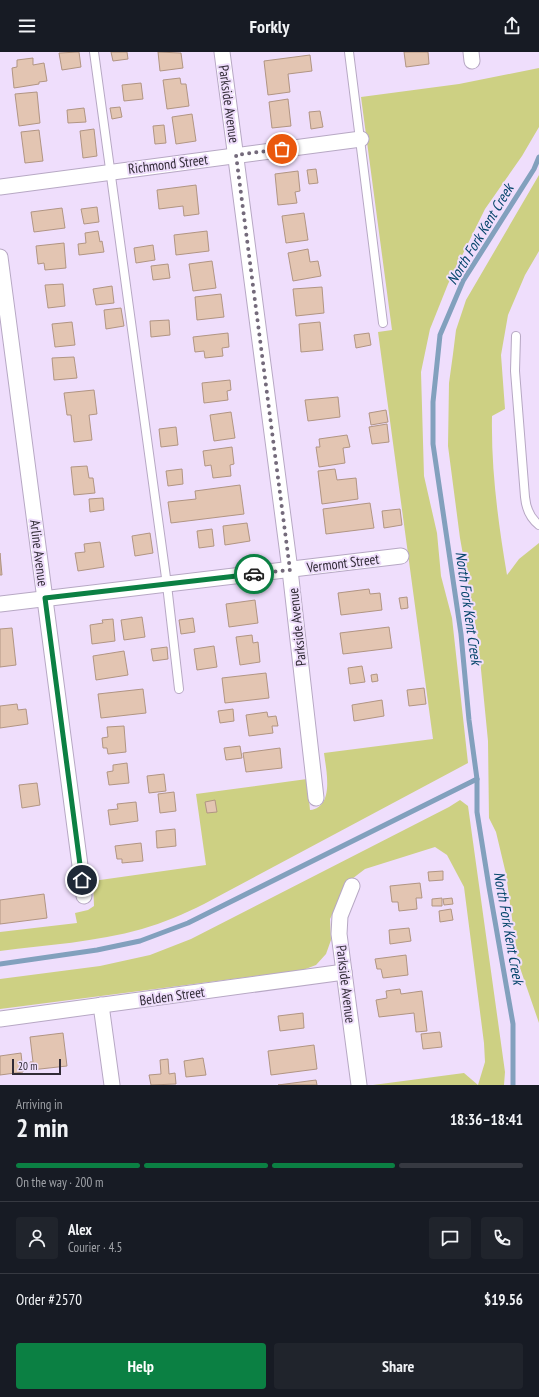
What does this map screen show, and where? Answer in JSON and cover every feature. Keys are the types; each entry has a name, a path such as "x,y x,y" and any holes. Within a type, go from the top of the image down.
{"street":[{"name":"Parkside Avenue","path":"222,52 290,570 316,798"},
{"name":"Richmond Street","path":"0,187 361,139"},
{"name":"Arline Avenue","path":"0,257 84,896"},
{"name":"Vermont Street","path":"0,604 401,556"},
{"name":"Parkside Avenue","path":"352,886 340,916 340,934 359,1085"},
{"name":"Belden Street","path":"0,1018 344,972"},
{"path":"102,1005 112,1085"}],"lane":[{"path":"94,52 167,585 179,689"},
{"path":"349,52 383,324"},
{"path":"516,336 515,371 525,497 528,511 533,520 539,525"}],"green space":[{"path":"539,68 539,127 522,156 485,209 448,284 430,329 421,372 424,476 437,533 441,576 452,618 468,763 204,904 173,918 142,929 107,937 71,943 0,951 0,932 77,923 75,913 88,910 94,906 93,881 206,865 196,794 307,779 310,810 318,807 323,802 326,795 327,778 324,753 433,739 378,332 392,330 361,97 459,84"},
{"path":"539,175 539,251 525,275 508,315 501,355 505,409 492,416 492,436 496,496 507,575 519,559 539,543 539,1023 518,962 506,874 496,832 489,818 488,741 478,639 460,538 448,446 449,383 456,330 466,300"},
{"path":"460,800 468,806 505,1072 504,1085 478,1085 485,1062 484,1043 464,887 447,855 435,847 365,869 348,882 330,919 331,940 326,954 316,965 303,970 0,1009 0,979 100,966 150,955 191,939"},
{"path":"464,1073 478,1085 373,1085"}],"building":[{"path":"79,52 81,67 62,70 59,53"},
{"path":"111,52 127,52 128,59 113,61"},
{"path":"158,52 181,53 183,68 160,71"},
{"path":"404,52 428,52 429,64 406,67"},
{"path":"310,55 312,71 288,74 290,92 268,95 264,61"},
{"path":"33,58 33,65 44,63 47,81 39,82 39,84 14,88 12,68 17,67 17,60"},
{"path":"180,78 181,84 186,84 189,106 167,109 163,80"},
{"path":"141,83 143,99 124,101 122,85"},
{"path":"37,92 40,123 19,126 15,94"},
{"path":"288,99 291,126 272,128 269,102"},
{"path":"120,107 122,117 112,119 110,108"},
{"path":"84,108 86,122 68,123 67,110"},
{"path":"320,111 323,127 311,129 309,112"},
{"path":"192,114 196,141 176,144 172,117"},
{"path":"164,125 166,143 155,144 153,126"},
{"path":"94,129 97,156 83,158 80,131"},
{"path":"39,130 43,161 25,163 21,132"},
{"path":"316,169 318,183 309,184 307,170"},
{"path":"298,171 300,191 295,192 297,203 278,205 275,174"},
{"path":"196,185 199,214 184,216 183,206 159,209 157,190"},
{"path":"97,207 99,222 84,224 81,209"},
{"path":"62,208 65,228 34,232 31,212"},
{"path":"304,213 308,240 286,243 282,216"},
{"path":"98,231 104,252 79,255 78,244 86,243 85,233"},
{"path":"207,231 209,251 176,255 174,235"},
{"path":"64,243 66,268 45,270 44,263 38,264 36,246"},
{"path":"153,245 155,260 136,263 134,248"},
{"path":"308,249 310,262 318,261 321,276 293,281 288,253"},
{"path":"212,261 216,288 193,291 189,264"},
{"path":"168,264 170,278 153,280 151,266"},
{"path":"63,284 65,306 48,308 45,285"},
{"path":"112,286 114,303 96,305 93,289"},
{"path":"322,287 324,313 296,316 293,289"},
{"path":"221,294 224,317 197,320 195,297"},
{"path":"121,308 124,326 106,329 104,310"},
{"path":"169,320 170,335 151,337 150,321"},
{"path":"72,322 75,345 55,347 52,324"},
{"path":"320,322 323,350 301,352 299,324"},
{"path":"228,333 229,347 222,348 223,356 205,358 204,351 195,352 193,337"},
{"path":"369,333 371,345 356,348 354,335"},
{"path":"74,357 77,378 54,380 52,358"},
{"path":"230,380 231,390 227,391 228,400 204,403 202,383"},
{"path":"94,390 97,414 89,415 92,440 74,442 71,415 67,415 64,393"},
{"path":"338,397 340,417 308,421 305,400"},
{"path":"386,410 388,422 371,425 369,413"},
{"path":"231,412 235,438 214,441 210,415"},
{"path":"387,424 389,442 372,444 369,427"},
{"path":"176,427 178,445 161,447 159,429"},
{"path":"347,435 350,447 343,448 345,463 319,467 316,447 320,447 319,439"},
{"path":"232,447 234,464 230,465 231,476 213,478 211,465 205,466 203,451"},
{"path":"87,466 89,478 93,478 95,493 74,495 71,467"},
{"path":"182,469 183,484 168,486 166,471"},
{"path":"335,469 337,480 356,478 358,499 322,504 318,471"},
{"path":"240,485 244,514 171,523 168,502 196,499 195,491"},
{"path":"103,498 104,510 90,512 89,499"},
{"path":"370,503 374,528 326,534 323,509"},
{"path":"400,509 402,525 384,528 382,511"},
{"path":"247,523 250,541 225,545 223,526"},
{"path":"212,529 214,546 199,548 197,531"},
{"path":"150,533 153,553 135,556 132,536"},
{"path":"100,542 104,567 78,571 75,553 85,552 84,544"},
{"path":"0,553 2,575 0,575"},
{"path":"369,589 370,594 380,593 382,610 341,615 338,593"},
{"path":"407,597 408,608 401,609 399,598"},
{"path":"255,600 258,623 229,627 226,604"},
{"path":"142,617 145,637 124,640 121,620"},
{"path":"193,618 195,632 181,634 179,620"},
{"path":"113,619 115,641 92,644 90,625 103,623 102,620"},
{"path":"389,627 392,648 343,654 340,633"},
{"path":"12,628 16,665 0,667 0,629"},
{"path":"252,635 253,643 258,642 260,662 240,665 236,637"},
{"path":"214,646 217,667 197,670 194,649"},
{"path":"167,647 168,659 153,661 151,649"},
{"path":"124,651 128,675 96,680 93,656"},
{"path":"362,666 365,682 350,684 348,668"},
{"path":"266,673 269,698 225,703 222,678"},
{"path":"377,674 378,681 372,682 371,675"},
{"path":"424,688 426,704 409,706 407,690"},
{"path":"143,689 146,713 101,718 98,694"},
{"path":"382,700 384,716 354,721 352,705"},
{"path":"17,704 18,710 26,709 28,724 0,728 0,706"},
{"path":"233,709 234,721 220,723 218,711"},
{"path":"267,712 268,717 276,716 278,726 272,726 273,733 249,736 246,715"},
{"path":"124,726 126,752 108,754 107,748 103,748 102,738 108,737 107,727"},
{"path":"240,746 242,758 226,760 224,748"},
{"path":"280,748 282,768 246,772 243,753"},
{"path":"127,763 129,783 109,785 107,772 113,771 113,765"},
{"path":"164,774 166,791 149,793 147,776"},
{"path":"37,783 40,805 22,808 19,785"},
{"path":"174,792 176,811 160,813 158,794"},
{"path":"215,800 217,812 207,813 205,802"},
{"path":"136,802 138,821 110,825 108,810 118,809 117,804"},
{"path":"175,829 176,846 157,848 156,831"},
{"path":"141,843 143,861 122,863 122,859 117,859 115,846"},
{"path":"443,871 443,880 429,881 428,872"},
{"path":"420,883 422,898 416,898 417,909 399,911 398,902 392,902 390,886"},
{"path":"44,894 47,918 0,924 0,900"},
{"path":"442,898 442,906 432,906 432,899"},
{"path":"452,898 453,904 444,905 443,899"},
{"path":"451,909 453,920 440,922 439,911"},
{"path":"409,928 411,941 390,944 389,930"},
{"path":"406,955 408,975 383,978 381,969 377,969 375,959"},
{"path":"400,989 401,994 422,991 427,1031 416,1032 414,1013 379,1017 376,1000 387,998 386,991"},
{"path":"303,1013 304,1028 280,1031 278,1016"},
{"path":"440,1032 442,1047 423,1049 421,1034"},
{"path":"63,1033 67,1066 31,1070 30,1062 33,1062 30,1037"},
{"path":"314,1045 317,1069 271,1075 268,1051"},
{"path":"21,1053 23,1072 0,1075 0,1056"},
{"path":"203,1058 206,1075 186,1077 184,1061"},
{"path":"168,1059 169,1074 175,1073 176,1084 151,1085 149,1075 161,1074 160,1060"},
{"path":"316,1080 317,1085 278,1085"}],"waterway":[{"name":"North Fork Kent Creek","path":"513,1085 513,1024 477,812 477,779 469,720 461,634 433,444 433,402 440,335 463,281 534,169 539,157"},
{"path":"0,964 97,950 140,941 188,923 477,779"}],"way so far":[{"path":"254,574 290,570 236,155 282,149"}],"route":[{"path":"82,880 45,598 254,574"}]}
